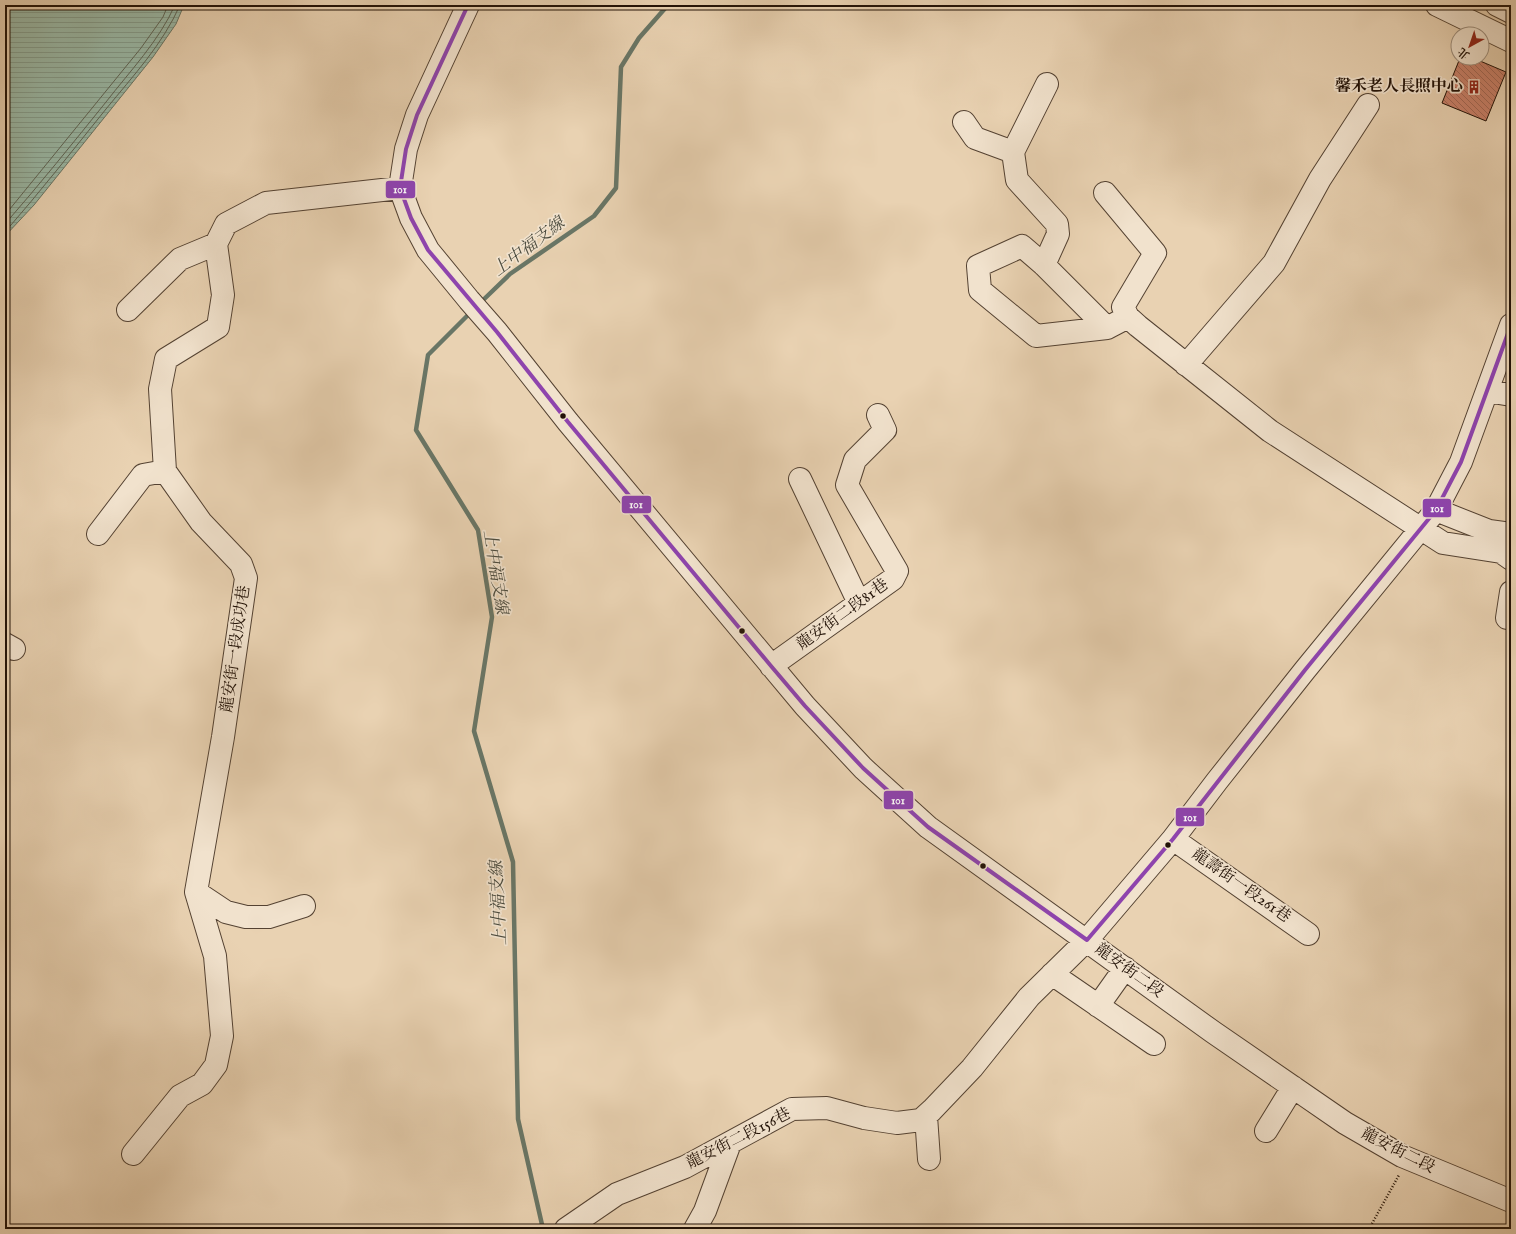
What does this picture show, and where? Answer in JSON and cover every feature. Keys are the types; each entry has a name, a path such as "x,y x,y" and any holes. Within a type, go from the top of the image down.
{"street":[{"path":"98,534 142,475 165,471 160,389 166,359 218,327 223,295 216,244 226,224 266,204 400,188 406,149 417,114 468,5"},
{"path":"1437,5 1459,10 1511,41"},
{"path":"1496,5 1511,12"},
{"path":"1044,265 1058,234 1057,224 1017,180 1012,152 1047,84"},
{"path":"1186,365 1274,263 1320,179 1368,105"},
{"path":"964,122 974,138 1012,152"},
{"name":"龍安街二段","path":"400,188 411,218 428,250 497,332 568,422 771,666 805,706 863,768 928,827 1213,1032 1345,1124 1408,1159 1511,1201"},
{"path":"1105,193 1155,253 1123,307 1128,317 1270,431 1443,543 1501,552 1511,559"},
{"path":"128,310 180,259 216,244"},
{"path":"1107,328 1044,265 1022,246 978,266 980,290 1036,336 1107,328 1128,317"},
{"name":"龍安街二段156巷","path":"566,1229 616,1194 685,1167 792,1110 828,1108 864,1118 897,1123 921,1120 926,1116 972,1068 1029,997 1087,940 1173,839 1271,713 1436,510 1461,462 1511,325"},
{"path":"1487,391 1511,395"},
{"name":"龍安街二段81巷","path":"771,666 893,579 897,571 847,485 854,460 885,430 878,415"},
{"name":"龍安街一段成功巷","path":"133,1154 180,1096 202,1084 216,1065 222,1036 216,956 196,892 223,737 246,578 241,564 201,522 165,471"},
{"path":"800,479 859,603"},
{"path":"1436,510 1489,531 1511,534"},
{"path":"1507,618 1511,592"},
{"name":"龍壽街一段261巷","path":"1173,839 1308,934"},
{"path":"196,892 226,912 246,917 269,917 304,906"},
{"path":"1098,1006 1125,968"},
{"path":"1052,974 1154,1044"},
{"path":"1266,1131 1293,1087"},
{"path":"926,1116 929,1159"},
{"path":"695,1229 705,1211 730,1143"}],"path":[{"path":"1369,1229 1408,1159"}],"water":[{"path":"5,5 184,5 176,24 153,57 34,205 5,236"}],"building":[{"name":"馨禾老人長照中心","path":"1490,65 1506,72 1486,121 1442,103 1457,66"}],"waterway":[{"name":"上中福支線","path":"480,303 510,274 594,216 616,188 621,67 639,38 668,5"},
{"name":"上中福支線","path":"472,311 428,355 416,430 478,530 492,617 474,731 513,862 518,1119 543,1229"}],"transit line":[{"name":"101","path":"468,5 417,115 406,149 400,188 411,218 428,250 497,332 568,422 771,666 805,706 863,768 928,827 1087,940 1173,839 1305,670 1436,510 1461,462 1511,325"}],"place":[{"name":"馨禾老人長照中心","path":"1474,87"}]}
